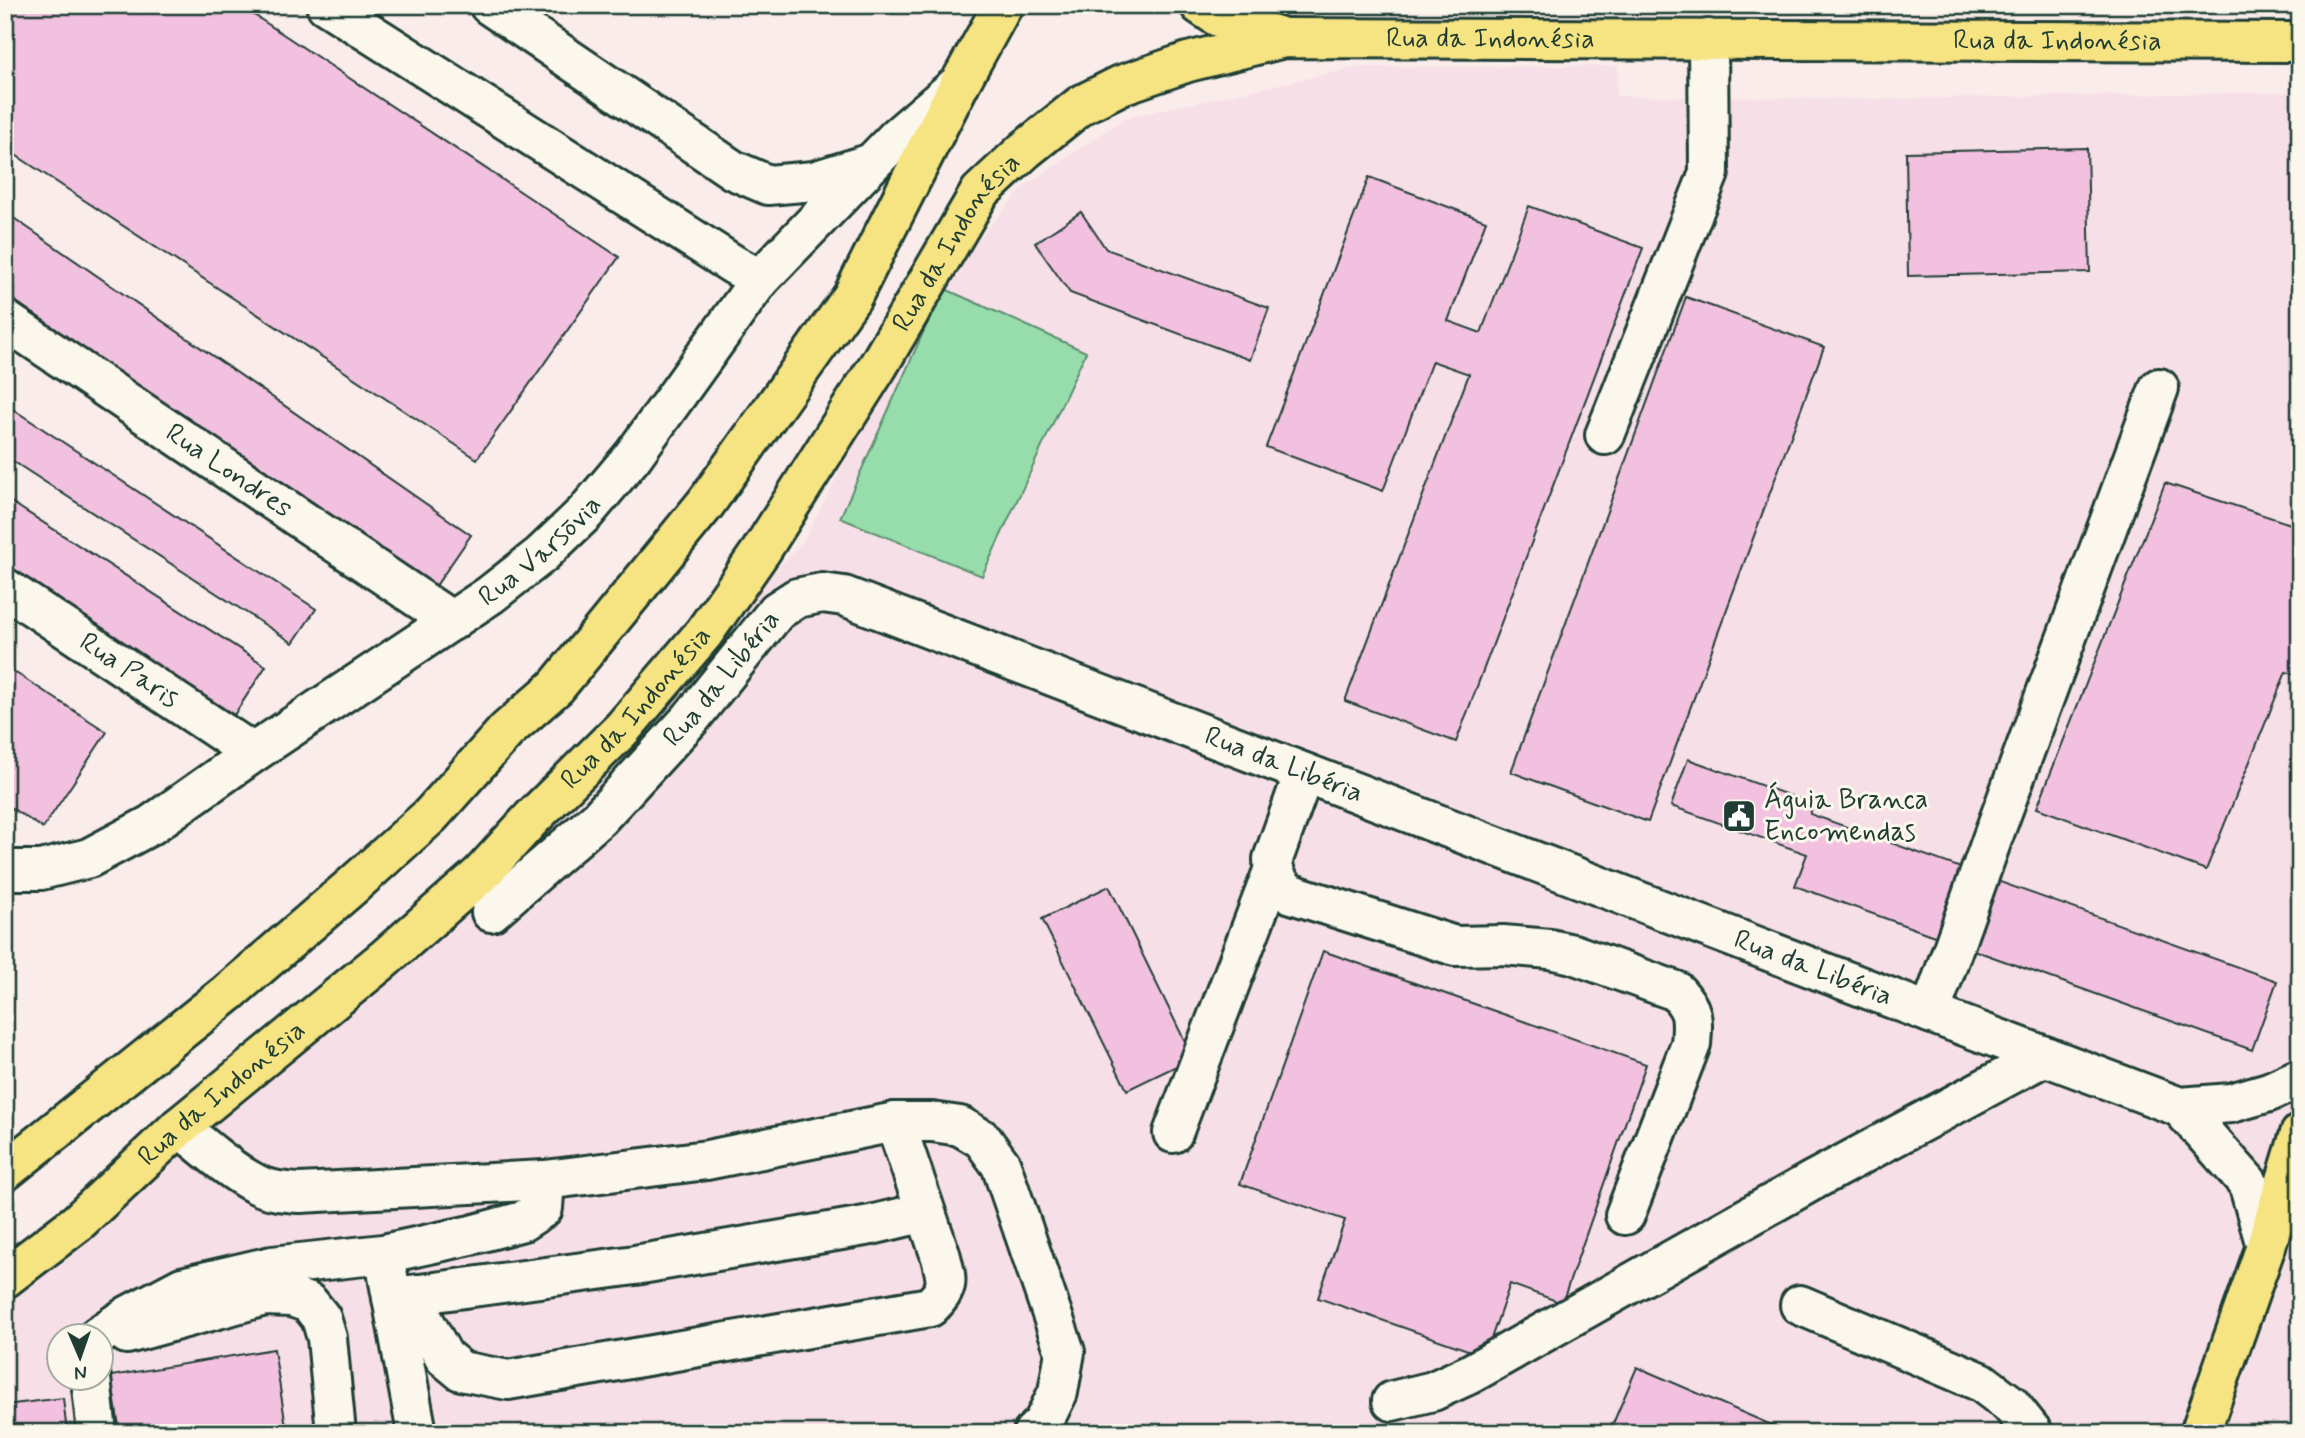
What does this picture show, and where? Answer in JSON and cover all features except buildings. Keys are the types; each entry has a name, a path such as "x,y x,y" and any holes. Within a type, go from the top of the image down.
{"main road":[{"name":"Rua da Indonésia","path":"5,1171 228,993 351,887 430,816 507,730 556,687 706,503 852,297 960,83 1003,5"},
{"path":"1200,5 1218,17 1284,38"},
{"name":"Rua da Indonésia","path":"5,1278 77,1223 179,1127 384,959 481,874 531,818 622,729 704,633 761,551 877,366 980,192 1025,150 1081,105 1121,85 1188,62 1284,38 2300,42"},
{"path":"2200,1433 2266,1246 2300,1134"}],"street":[{"path":"326,5 760,279"},
{"path":"489,5 733,170 768,185 814,181 871,164"},
{"path":"1605,435 1709,173 1707,39"},
{"name":"Rua Varsōvia","path":"5,870 41,870 89,858 151,825 253,753 490,595 541,555 585,513 633,456 760,279 897,137 960,83"},
{"name":"Rua Londres","path":"5,320 452,621"},
{"path":"1930,1013 2159,388"},
{"name":"Rua Paris","path":"5,588 253,753"},
{"name":"Rua da Libéria","path":"491,912 599,818 691,718 777,611 797,598 822,593 844,596 2180,1107 2231,1103 2269,1092 2300,1078"},
{"path":"1173,1133 1273,871 1273,859 1304,773"},
{"path":"1273,871 1279,884 1289,893 1455,946 1550,948 1676,991 1689,1004 1693,1023 1691,1044 1625,1215"},
{"path":"1392,1401 1433,1391 1471,1374 1812,1181 2045,1056"},
{"name":"Rua da Libéria","path":"2180,1107 2248,1183 2266,1246"},
{"path":"179,1127 254,1184 283,1192 338,1193 545,1180 707,1160 895,1122 932,1122 960,1126 982,1139 1001,1165 1065,1352 1058,1392 1043,1423 1033,1433"},
{"path":"383,1254 444,1357 461,1371 508,1380 930,1307 945,1292 946,1277 895,1122"},
{"path":"116,1324 182,1287 272,1266 383,1254 523,1221 543,1208 545,1180"},
{"path":"406,1296 648,1263 871,1225 925,1212"},
{"path":"116,1337 265,1296 291,1297 309,1303 321,1318 327,1338 336,1433"},
{"path":"406,1296 416,1433"},
{"path":"1800,1305 1981,1382 2010,1404 2033,1433"},
{"path":"92,1392 97,1433"}],"shaded area":[{"path":"1618,66 1616,96 1887,99 2300,92 2300,1433 5,1433 5,1258 202,1128 397,976 805,539 932,293 1025,186 1125,118 1359,67"}],"green space":[{"path":"943,288 1086,352 982,576 840,518"}],"place":[{"name":"Águia Branca Encomendas","path":"1739,816"}]}
